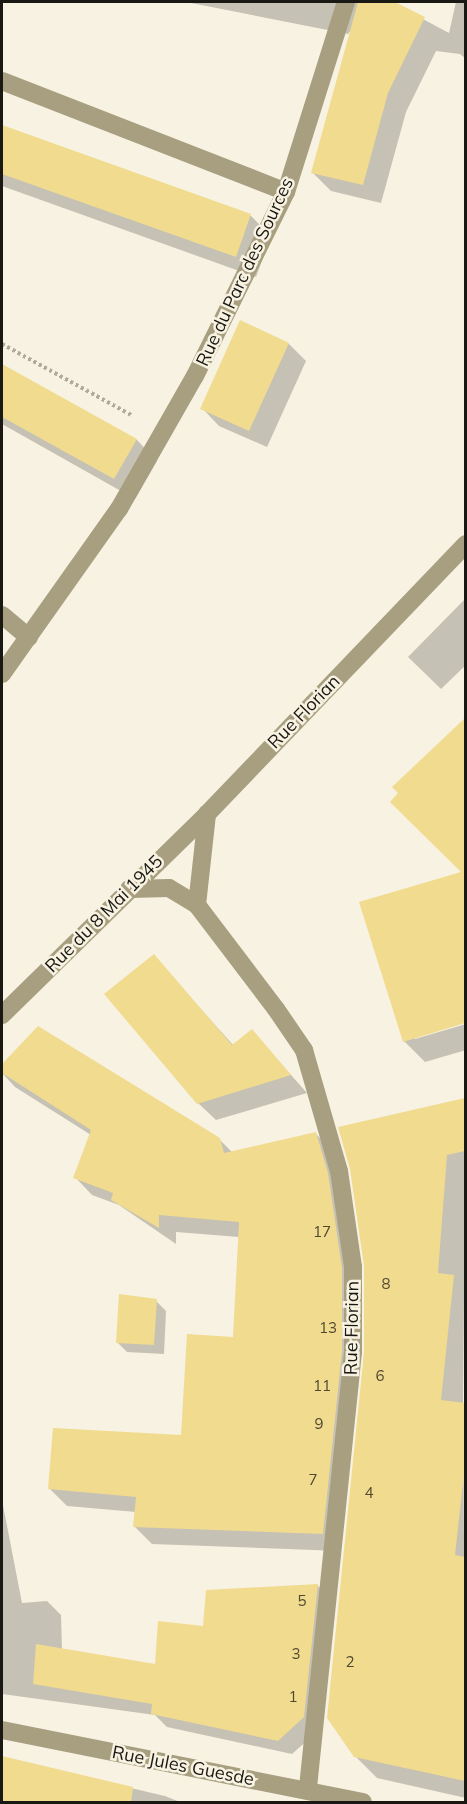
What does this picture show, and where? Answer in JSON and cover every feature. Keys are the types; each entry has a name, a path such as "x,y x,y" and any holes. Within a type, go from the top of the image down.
{"street":[{"name":"Rue du Parc des Sources","path":"2,674 119,508 195,376 285,192 346,2"},
{"path":"2,81 285,192"},
{"name":"Rue Florian","path":"207,814 465,544"},
{"path":"2,615 29,638"},
{"path":"197,905 207,814"},
{"name":"Rue du 8 Mai 1945","path":"6,1003 207,814"},
{"name":"Rue Florian","path":"129,888 169,888 197,905 304,1050 339,1171 353,1267 353,1352 344,1464 308,1791"},
{"name":"Rue Jules Guesde","path":"2,1730 363,1803"}],"path":[{"path":"2,344 162,433"}],"building":[{"path":"358,2 395,2 425,17 388,93 363,185 311,173"},
{"path":"2,125 251,214 236,257 2,174"},
{"path":"240,320 289,343 249,431 200,409"},
{"path":"2,364 137,439 114,479 2,417"},
{"path":"465,718 465,1023 403,1042 359,902 461,872 390,802 398,793 392,787"},
{"path":"154,954 232,1045 252,1029 291,1075 197,1104 104,994"},
{"path":"38,1026 220,1138 224,1153 316,1132 328,1173 342,1268 342,1351 323,1534 133,1527 136,1497 48,1489 53,1428 181,1435 187,1334 233,1337 239,1222 159,1215 159,1228 111,1200 113,1193 73,1178 91,1130 2,1073 2,1064"},
{"path":"465,1098 465,1151 447,1155 438,1273 454,1275 441,1400 465,1403 465,1465 455,1555 465,1557 465,1781 354,1757 327,1718 364,1352 364,1266 350,1169 338,1127"},
{"path":"119,1294 157,1299 154,1345 116,1343"},
{"path":"318,1584 304,1717 278,1741 151,1714 152,1704 33,1684 36,1644 155,1664 158,1621 203,1626 206,1590"},
{"path":"2,1756 133,1787 131,1803 2,1803"}]}
